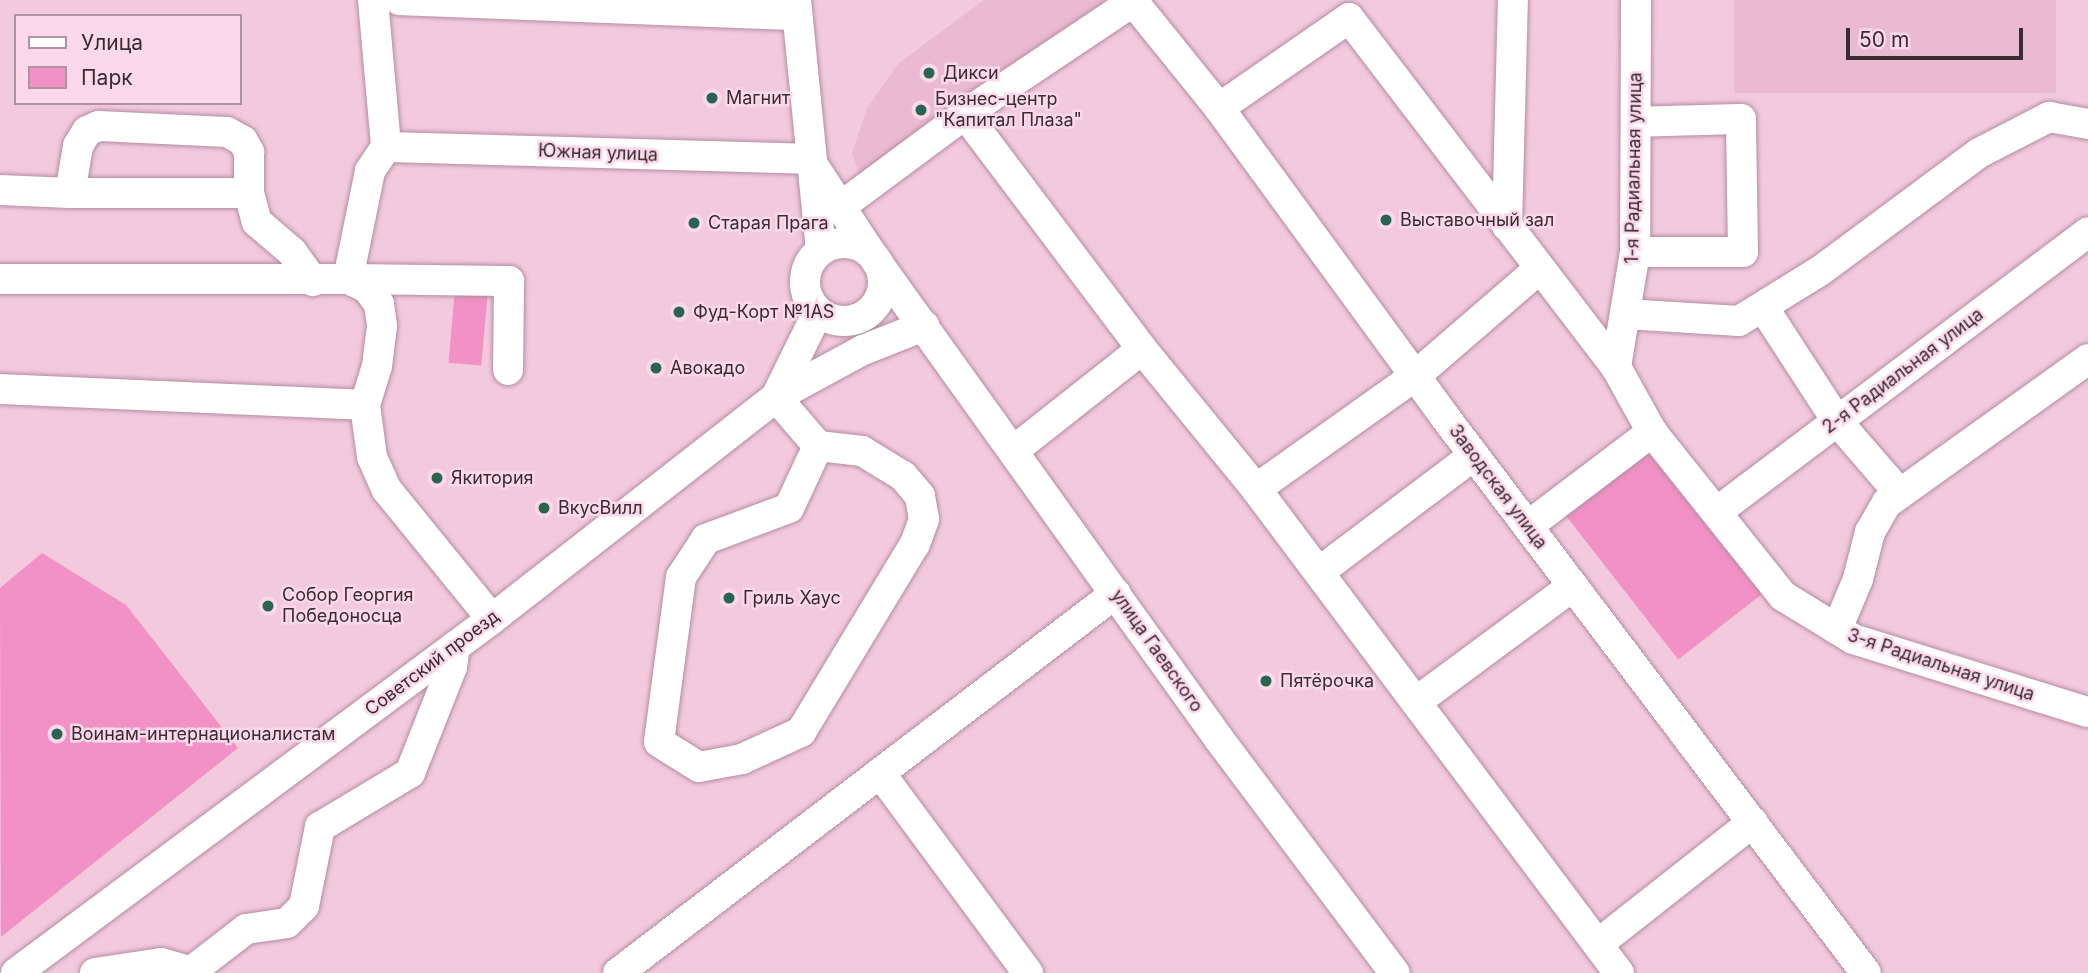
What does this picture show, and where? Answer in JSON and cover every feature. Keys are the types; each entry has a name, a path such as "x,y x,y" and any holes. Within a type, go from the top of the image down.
{"street":[{"path":"348,279 370,171 386,147 373,0"},
{"path":"399,0 796,7"},
{"path":"1507,226 1513,0"},
{"name":"1-я Радиальная улица","path":"1616,367 1635,252 1636,0"},
{"path":"840,207 965,114 1133,1"},
{"name":"Заводская улица","path":"1133,1 1219,108 1474,456 1866,973"},
{"name":"улица Гаевского","path":"796,7 809,159 821,250"},
{"path":"1219,108 1349,18 1538,270 1616,367 1652,432 1718,511"},
{"path":"965,114 1142,349 1256,489 1619,973"},
{"path":"1625,314 1739,321 1820,271 1979,153 2049,117 2088,124"},
{"path":"1635,252 1743,252 1741,119 1636,122"},
{"path":"70,194 78,146 87,131 99,126 227,132 243,141 248,152 249,193 257,222 292,252 313,281"},
{"name":"Южная улица","path":"386,147 809,159"},
{"name":"улица Гаевского","path":"809,159 877,261 1013,451 1395,973"},
{"path":"0,190 70,194 249,193"},
{"name":"2-я Радиальная улица","path":"1718,511 2088,232"},
{"path":"863,350 883,279 877,261 867,250 840,243 821,250 807,267 804,283 818,312 834,321 852,321 874,308"},
{"path":"1256,489 1387,392 1415,376 1538,270"},
{"path":"0,279 509,281 508,370"},
{"path":"348,279 367,288 379,304 382,326 377,366 365,405 372,457 387,490 492,619"},
{"path":"1763,307 1838,421 1900,494"},
{"path":"874,308 924,326"},
{"name":"Советский проезд","path":"776,397 818,312"},
{"name":"Советский проезд","path":"16,973 492,619 776,397 863,350 924,326"},
{"path":"1013,451 1142,349"},
{"path":"1837,629 1858,579 1870,533 1887,503 2088,359"},
{"path":"0,389 365,405"},
{"path":"776,397 818,446 862,451 903,476 920,496 924,519 915,544 801,732 742,759 699,767 659,742 681,577 706,539 789,508 818,446"},
{"path":"1528,526 1652,432"},
{"path":"1319,572 1474,456"},
{"name":"3-я Радиальная улица","path":"1718,511 1783,596 1853,639 2088,712"},
{"path":"1416,702 1573,586"},
{"path":"618,973 1116,593"},
{"path":"78,925 95,973 162,963 195,972 246,929 286,923 304,905 320,827 410,773 452,667 455,646"},
{"path":"880,774 1028,973"},
{"path":"1598,944 1753,822"}],"shaded area":[{"path":"984,0 1101,0 1117,22 868,200 852,153 867,108 899,63"},
{"path":"1734,0 2056,0 2056,93 1734,93"}],"green space":[{"path":"455,288 488,291 481,366 448,363"},
{"path":"1651,446 1765,592 1678,660 1564,514"},
{"path":"42,553 126,605 238,748 1,937 0,588"}],"place":[{"name":"Дикси","path":"929,73"},
{"name":"Магнит","path":"712,98"},
{"name":"Бизнес-центр \"Капитал Плаза\"","path":"921,110"},
{"name":"Выставочный зал","path":"1386,220"},
{"name":"Старая Прага","path":"694,223"},
{"name":"Фуд-Корт №1AS","path":"679,312"},
{"name":"Авокадо","path":"656,368"},
{"name":"Якитория","path":"437,478"},
{"name":"ВкусВилл","path":"544,508"},
{"name":"Гриль Хаус","path":"729,598"},
{"name":"Собор Георгия Победоносца","path":"268,606"},
{"name":"Пятёрочка","path":"1266,681"},
{"name":"Воинам-интернационалистам","path":"57,734"}]}
